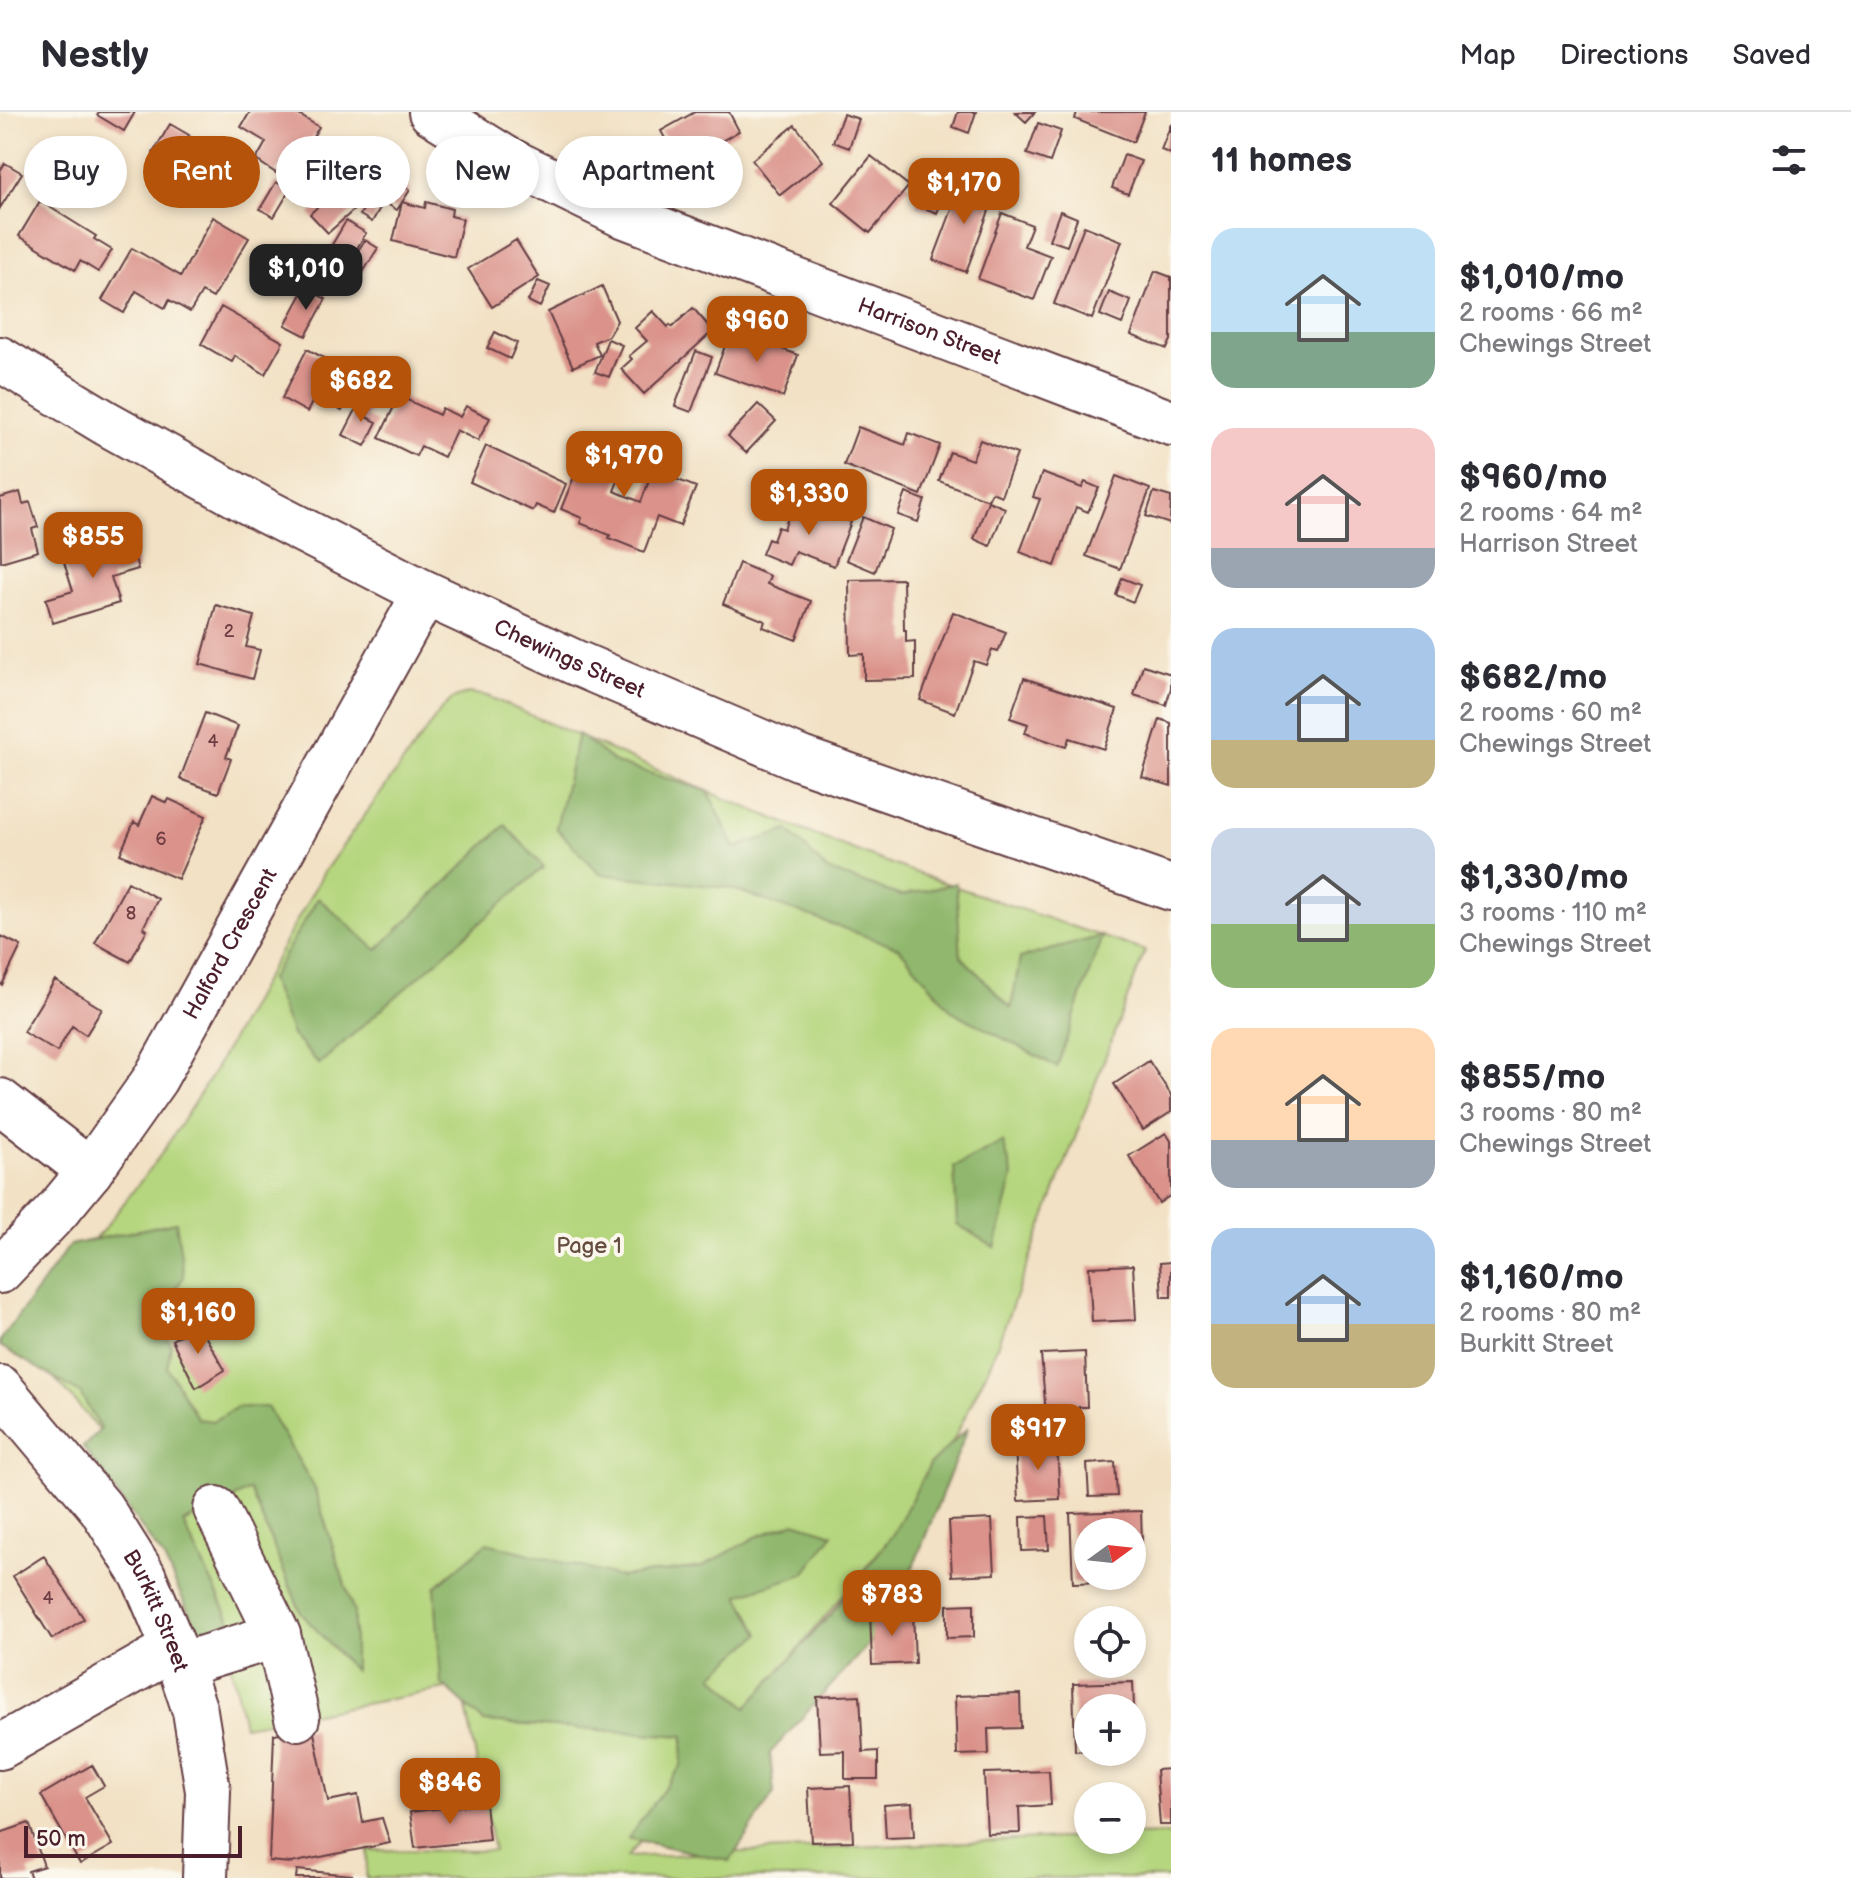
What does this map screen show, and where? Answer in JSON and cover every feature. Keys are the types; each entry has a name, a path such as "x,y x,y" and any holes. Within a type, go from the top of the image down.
{"street":[{"name":"Harrison Street","path":"431,112 505,158 620,214 1171,423"},
{"name":"Chewings Street","path":"0,359 106,423 265,511 425,593 590,669 801,759 1171,888"},
{"name":"Halford Crescent","path":"0,1271 90,1171 155,1079 425,593"},
{"path":"0,1101 90,1171"},
{"name":"Burkitt Street","path":"0,1388 101,1508 143,1575 178,1656 195,1711 208,1791 205,1878"},
{"path":"216,1509 278,1635 297,1718"},
{"path":"0,1747 178,1656 278,1635"}],"green space":[{"name":"Page 1","path":"469,693 487,696 682,781 843,846 1145,951 991,1362 949,1450 895,1532 627,1857 1074,1838 1074,1854 1146,1854 1146,1835 1171,1834 1171,1878 366,1878 368,1850 494,1851 462,1686 244,1726 233,1674 216,1623 126,1461 22,1340 19,1322 104,1229 162,1153 213,1073 323,873 452,699"},
{"path":"578,734 616,763 708,791 735,848 788,830 827,870 901,896 956,883 961,956 1011,1008 1020,958 1102,936 1057,1067 952,1011 899,948 730,888 600,874 556,828"},
{"path":"505,825 544,867 319,1064 292,1035 270,979 318,898 377,950"},
{"path":"1003,1142 1013,1176 995,1248 957,1224 954,1167"},
{"path":"176,1222 184,1277 156,1315 171,1346 167,1367 198,1419 213,1421 237,1407 267,1407 314,1487 354,1613 354,1671 301,1613 250,1490 183,1523 235,1630 201,1638 164,1559 83,1447 101,1429 80,1393 0,1346 0,1341 70,1245"},
{"path":"968,1428 894,1616 770,1753 774,1793 730,1861 628,1838 681,1766 684,1736 484,1722 441,1683 435,1587 487,1543 620,1577 702,1567 756,1537 795,1522 833,1534 804,1574 739,1595 760,1634 713,1675 747,1707 830,1615 893,1534 930,1464"}],"building":[{"path":"99,112 135,112 124,131 97,115"},
{"path":"250,112 294,112 319,127 313,136 276,136 276,173 260,163 260,153 266,142 241,127"},
{"path":"695,112 729,112 739,131 730,136 664,136 661,131"},
{"path":"958,112 976,112 969,133 953,127"},
{"path":"1015,112 1035,112 1026,122"},
{"path":"1077,112 1145,112 1133,142 1075,119"},
{"path":"843,114 859,119 849,148 833,142"},
{"path":"1038,123 1061,131 1050,162 1027,154"},
{"path":"170,124 189,135 188,136 163,136"},
{"path":"1171,124 1171,154 1161,150"},
{"path":"795,125 823,161 780,195 752,160"},
{"path":"1124,155 1141,161 1128,194 1112,188"},
{"path":"871,156 909,186 870,233 833,203"},
{"path":"5,163 22,173 0,208 0,171"},
{"path":"963,180 996,192 966,272 933,260"},
{"path":"276,182 276,208 279,208 274,217 260,209"},
{"path":"924,182 946,191 937,213 916,205"},
{"path":"426,202 426,208 452,209 451,216 463,219 454,257 393,241 401,208 410,208 410,204 425,208"},
{"path":"36,208 51,208 96,236 94,239 112,250 98,272 80,261 75,270 19,236"},
{"path":"316,208 356,208 328,233 310,214"},
{"path":"364,208 380,208 372,222 360,215"},
{"path":"1060,211 1077,218 1067,246 1049,240"},
{"path":"1002,213 1032,225 1024,246 1051,256 1034,300 978,279"},
{"path":"213,217 249,238 213,298 202,292 190,312 169,300 165,308 136,291 124,313 102,300 132,248 181,276"},
{"path":"346,221 366,233 341,275 321,263"},
{"path":"1084,226 1122,241 1092,319 1054,304"},
{"path":"365,240 378,248 363,272 350,263"},
{"path":"516,240 539,277 492,307 468,269"},
{"path":"1155,271 1171,277 1171,340 1167,349 1131,335"},
{"path":"538,281 550,286 540,307 528,301"},
{"path":"602,286 617,321 608,336 594,342 600,355 573,367 548,312"},
{"path":"305,288 326,299 306,336 285,325"},
{"path":"1109,292 1131,301 1122,324 1100,315"},
{"path":"221,307 283,342 265,374 235,356 232,362 201,344"},
{"path":"693,308 713,331 644,394 621,369 632,359 629,356 647,341 635,328 653,311 668,327 672,327"},
{"path":"731,330 798,355 783,397 715,373"},
{"path":"495,332 517,343 510,359 487,348"},
{"path":"608,339 622,345 609,377 595,372"},
{"path":"307,349 360,377 342,411 315,397 307,412 282,398"},
{"path":"696,351 712,357 691,412 675,406"},
{"path":"399,396 439,415 442,408 460,417 466,406 490,418 478,441 456,430 444,457 421,446 416,456 379,438"},
{"path":"362,398 373,404 366,417 377,422 365,446 343,435"},
{"path":"758,404 776,421 746,453 728,436"},
{"path":"858,427 905,445 909,433 940,445 921,495 844,465"},
{"path":"597,440 629,453 614,491 641,502 653,470 696,487 680,526 657,517 644,552 580,523 582,518 561,509 582,457 589,460"},
{"path":"980,440 1017,454 1001,496 992,492 988,500 939,481 950,452 972,460"},
{"path":"486,446 566,484 554,513 536,505 533,511 470,482"},
{"path":"1042,473 1082,488 1085,482 1099,488 1088,512 1076,507 1055,566 1020,552 1040,499 1033,497"},
{"path":"1116,476 1150,489 1120,569 1086,556"},
{"path":"20,492 23,504 30,502 38,527 32,529 38,551 1,562 0,498"},
{"path":"1154,492 1171,497 1170,524 1146,516"},
{"path":"906,493 925,500 918,522 898,515"},
{"path":"988,501 1005,508 990,546 974,539"},
{"path":"805,505 851,522 834,566 795,551 789,565 762,554 768,539 773,541 778,527 784,529 789,515 799,520"},
{"path":"863,517 891,529 875,572 846,560"},
{"path":"129,539 138,569 111,577 119,603 53,623 46,599 73,591 63,559"},
{"path":"739,563 770,576 767,584 811,601 796,640 763,627 765,621 723,604"},
{"path":"1122,578 1140,585 1133,602 1116,595"},
{"path":"903,579 904,630 906,642 915,641 915,679 864,680 864,654 850,655 849,580"},
{"path":"216,605 254,616 246,647 260,650 252,679 200,664"},
{"path":"953,612 1006,632 998,652 992,650 986,665 974,661 955,713 920,700"},
{"path":"1143,665 1171,674 1166,705 1134,695"},
{"path":"1024,678 1117,709 1104,749 1069,738 1066,747 1025,733 1028,724 1010,718"},
{"path":"205,713 238,726 226,757 231,759 218,793 180,779"},
{"path":"1160,719 1171,723 1171,786 1142,777"},
{"path":"152,796 167,803 169,799 206,816 178,879 120,854 134,822 139,825"},
{"path":"128,882 158,899 143,928 147,930 130,962 95,943"},
{"path":"1,936 21,946 2,985 0,984"},
{"path":"55,980 102,1009 86,1035 72,1026 57,1052 23,1032"},
{"path":"1149,1061 1171,1095 1171,1112 1143,1130 1114,1084"},
{"path":"1166,1133 1171,1141 1171,1195 1159,1203 1129,1156"},
{"path":"1171,1262 1171,1297 1162,1297 1160,1263"},
{"path":"1133,1265 1136,1320 1092,1322 1089,1267"},
{"path":"198,1324 225,1370 196,1388 172,1340"},
{"path":"1085,1352 1087,1407 1079,1407 1081,1438 1048,1439 1041,1354"},
{"path":"1057,1444 1060,1499 1018,1501 1015,1446"},
{"path":"1115,1462 1117,1496 1089,1497 1087,1464"},
{"path":"1141,1511 1141,1518 1074,1518 1073,1583 1070,1513"},
{"path":"1047,1516 1049,1550 1022,1551 1021,1517"},
{"path":"992,1519 995,1574 952,1576 949,1521"},
{"path":"44,1556 84,1619 52,1639 13,1576"},
{"path":"974,1604 974,1637 947,1638 947,1605"},
{"path":"913,1610 915,1663 872,1665 870,1612"},
{"path":"1133,1682 1133,1694 1074,1694 1074,1718 1073,1684"},
{"path":"1020,1694 1021,1728 988,1729 989,1754 957,1755 955,1696"},
{"path":"860,1695 863,1752 878,1751 878,1779 845,1779 845,1751 820,1752 817,1697"},
{"path":"313,1728 328,1801 358,1795 363,1822 382,1818 390,1843 291,1863 269,1861 274,1734"},
{"path":"92,1765 104,1786 85,1797 113,1845 80,1864 41,1795"},
{"path":"1171,1769 1171,1825 1160,1825 1156,1770"},
{"path":"1049,1771 1051,1805 1019,1807 1020,1833 987,1834 984,1773"},
{"path":"850,1786 853,1841 811,1842 808,1788"},
{"path":"485,1803 489,1840 415,1848 410,1812"},
{"path":"912,1803 914,1837 886,1838 884,1805"},
{"path":"29,1823 44,1866 28,1871 31,1878 0,1878 0,1833"},
{"path":"297,1870 352,1875 351,1878 296,1878"}]}
